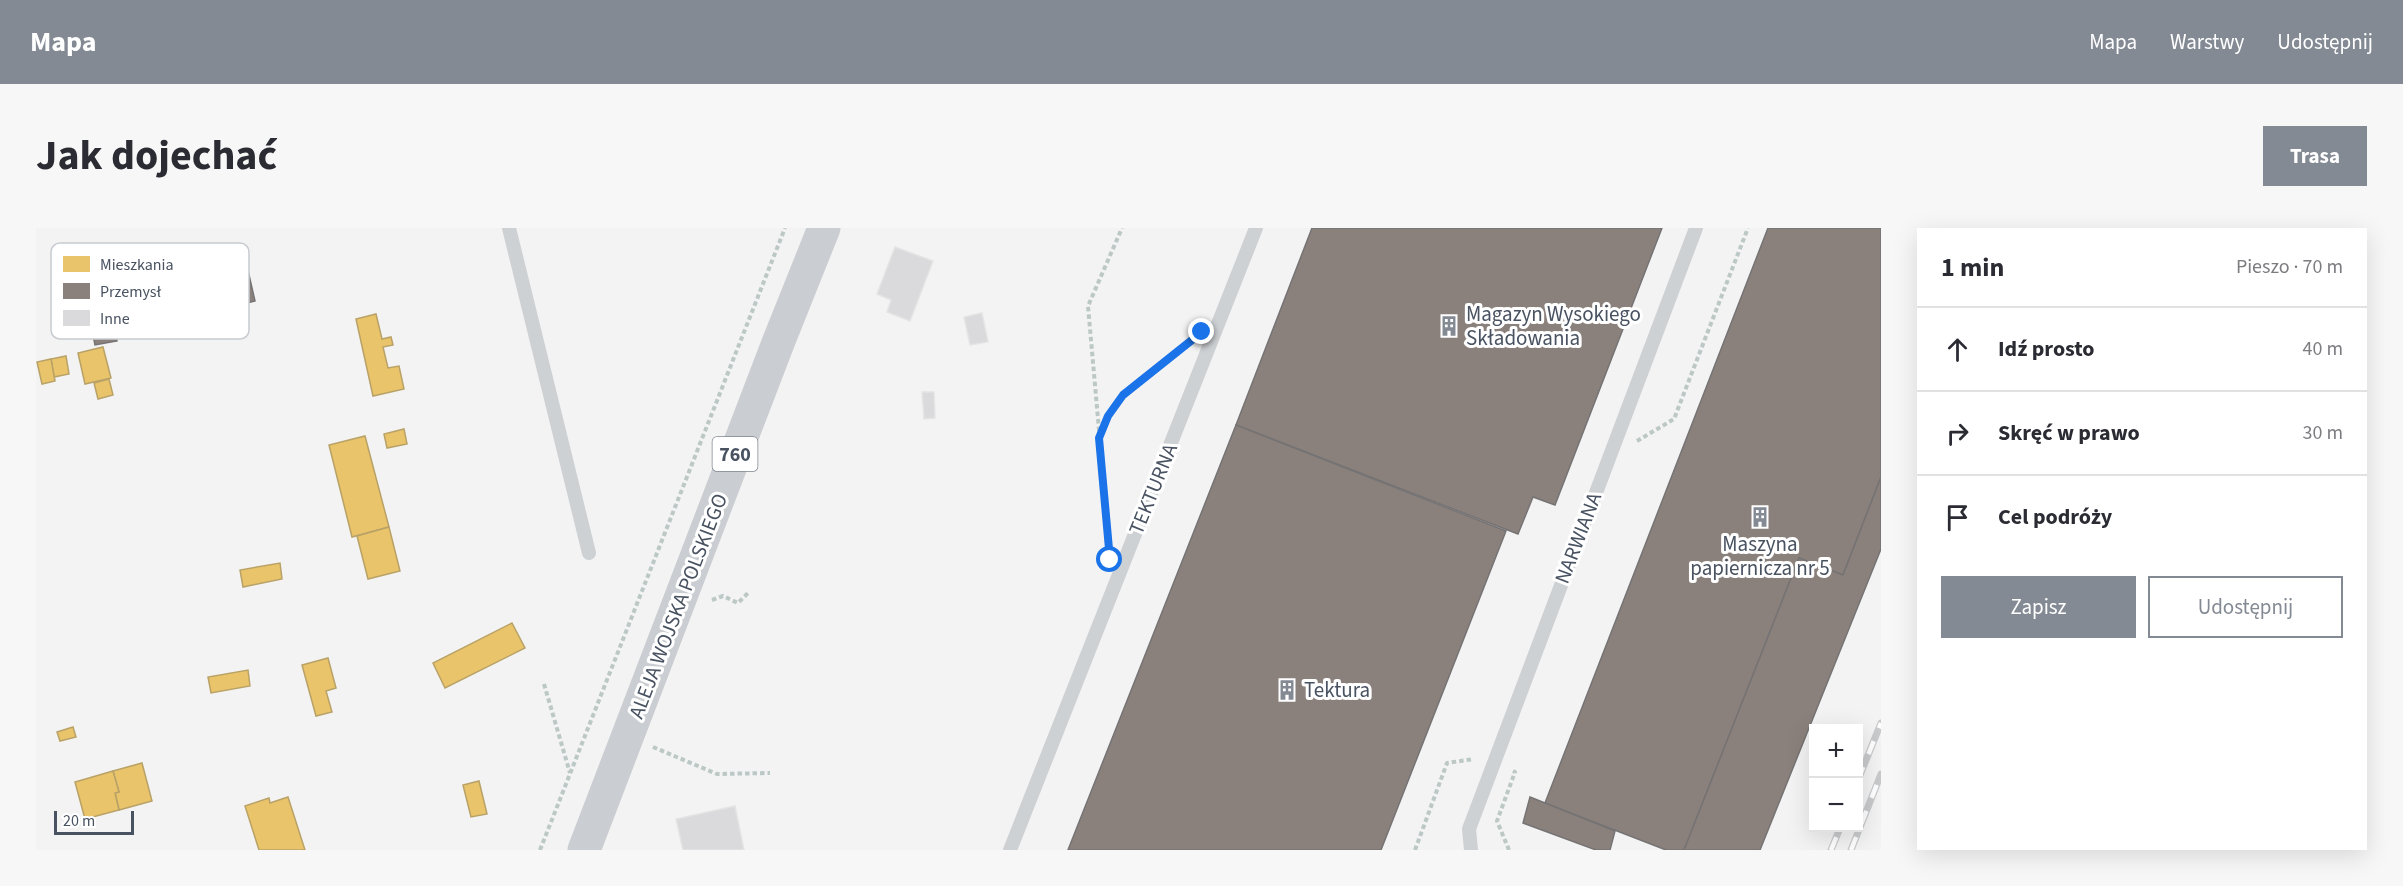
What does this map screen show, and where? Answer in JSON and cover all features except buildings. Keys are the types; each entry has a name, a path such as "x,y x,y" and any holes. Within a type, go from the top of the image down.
{"main road":[{"name":"ALEJA WOJSKA POLSKIEGO","path":"584,850 824,228"}],"lane":[{"path":"509,228 589,553"},
{"name":"TEKTURNA","path":"1010,850 1256,228"},
{"name":"NARWIANA","path":"1471,850 1469,829 1696,228"}],"path":[{"path":"540,850 785,228"},
{"path":"1109,549 1088,306 1122,228"},
{"path":"1099,438 1108,416 1123,395 1193,339"},
{"path":"544,684 570,774"},
{"path":"647,745 717,774 770,773"}],"railway":[{"path":"1859,778 1881,723"},
{"path":"1851,850 1881,774"},
{"path":"1831,850 1838,832"}],"place":[{"name":"Magazyn Wysokiego Składowania","path":"1449,326"},
{"name":"Maszyna papiernicza nr 5","path":"1760,517"},
{"name":"Tektura","path":"1287,690"}],"route":[{"path":"1110,560 1099,438 1108,416 1123,395 1202,332"}]}
